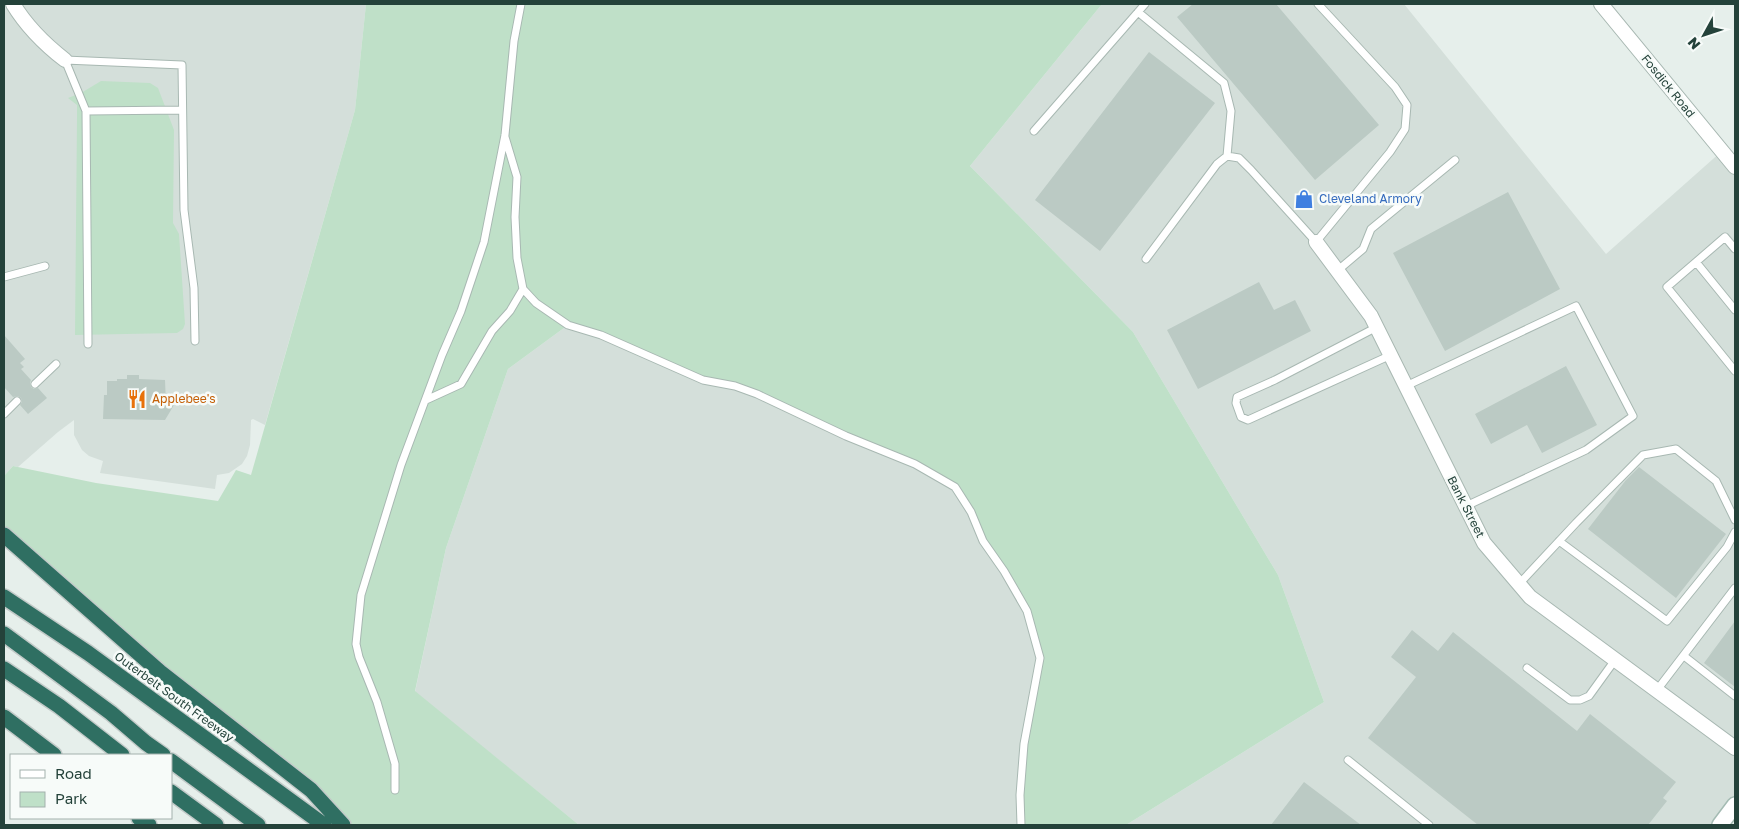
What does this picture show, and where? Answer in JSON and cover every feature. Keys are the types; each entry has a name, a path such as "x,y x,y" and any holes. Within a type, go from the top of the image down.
{"highway":[{"path":"4,535 160,672 311,790 343,825"},
{"name":"Outerbelt South Freeway","path":"4,597 88,653 324,825"},
{"path":"4,634 111,713 146,743 162,754"},
{"path":"4,669 59,706 121,754"},
{"path":"4,717 53,754"},
{"path":"172,762 258,825"},
{"path":"172,793 216,825"}],"main road":[{"path":"1720,825 1735,805"}],"street":[{"path":"13,4 31,30 44,44 65,60"},
{"name":"Fosdick Road","path":"1601,4 1735,167"},
{"name":"Bank Street","path":"1316,242 1371,316 1484,543 1530,597 1735,748"}],"lane":[{"path":"395,790 395,764 377,702 359,657 356,644 361,595 401,465 442,355 461,311 484,242 505,135 514,41 521,4"},
{"path":"1034,131 1145,4"},
{"path":"1227,156 1239,158 1316,242 1390,152 1405,129 1407,105 1395,88 1318,4"},
{"path":"1138,12 1224,83 1231,111 1227,156 1217,164 1146,259"},
{"path":"88,344 86,111 65,60 182,64 184,210 194,288 195,341"},
{"path":"86,111 182,110"},
{"path":"505,135 517,177 515,217 517,258 523,289 536,303 568,325 601,335 703,380 735,386 758,394 846,436 915,464 955,487 971,512 983,541 1004,571 1027,611 1040,658 1024,744 1020,795 1022,825"},
{"path":"1337,271 1363,249 1371,229 1455,160"},
{"path":"1735,249 1726,237 1667,287 1735,371"},
{"path":"1696,262 1735,310"},
{"path":"4,277 44,266"},
{"path":"426,400 461,384 492,331 510,310 523,289"},
{"path":"1406,386 1576,306 1633,416 1586,450 1466,506"},
{"path":"1376,327 1275,380 1238,397 1236,403 1241,417 1248,420 1391,355"},
{"path":"35,384 56,364"},
{"path":"4,414 17,401"},
{"path":"1519,584 1559,540 1643,455 1676,449 1716,481 1735,520"},
{"path":"1559,540 1667,621 1727,546 1735,532"},
{"path":"1657,690 1735,588"},
{"path":"1684,656 1735,696"},
{"path":"1527,668 1570,700 1580,700 1589,696 1615,660"},
{"path":"1348,760 1429,825"}],"shaded area":[{"path":"4,4 366,4 355,110 265,425 253,419 251,420 250,445 247,456 242,464 229,473 217,475 215,489 100,473 103,461 89,456 82,450 74,435 74,420 18,467 13,466 4,476"},
{"path":"1102,4 1404,4 1606,254 1722,151 1735,167 1735,805 1720,825 1126,825 1324,702 1278,575 1133,332 970,166"},
{"path":"568,325 735,386 867,444 955,487 1027,611 1040,658 1021,825 579,825 415,692 446,548 508,369"}],"green space":[{"path":"366,4 1102,4 970,166 1133,332 1278,575 1324,702 1126,825 1021,825 1020,795 1040,658 1027,611 955,487 915,464 757,394 703,380 568,325 508,369 446,548 415,691 579,825 343,825 4,535 4,476 13,466 96,483 218,501 236,470 251,475 355,110"},
{"path":"101,81 150,83 158,88 174,130 173,223 179,234 185,324 183,329 177,333 75,335 77,105 68,98 81,93"}],"building":[{"path":"1193,4 1276,4 1379,125 1315,180 1177,17"},
{"path":"1149,52 1215,103 1100,251 1035,200"},
{"path":"1508,192 1560,289 1445,351 1393,253"},
{"path":"1259,282 1274,310 1295,300 1311,331 1198,389 1167,330"},
{"path":"4,335 25,359 20,363 24,367 21,369 31,380 31,387 34,389 38,388 47,398 28,414 20,405 22,402 21,398 18,396 13,397 4,387"},
{"path":"1566,366 1597,425 1542,453 1527,425 1491,444 1475,414"},
{"path":"127,375 139,375 139,379 165,380 166,404 174,405 165,420 103,419 104,395 107,395 107,381 127,379"},
{"path":"1639,467 1726,534 1676,598 1588,529 1626,480"},
{"path":"1735,621 1735,687 1704,663"},
{"path":"1412,630 1438,651 1453,632 1577,731 1590,714 1676,782 1663,798 1667,801 1648,825 1478,825 1368,738 1416,677 1391,657"},
{"path":"1304,782 1361,825 1271,825"}],"place":[{"name":"Cleveland Armory","path":"1304,199"},
{"name":"Applebee's","path":"137,399"}]}
